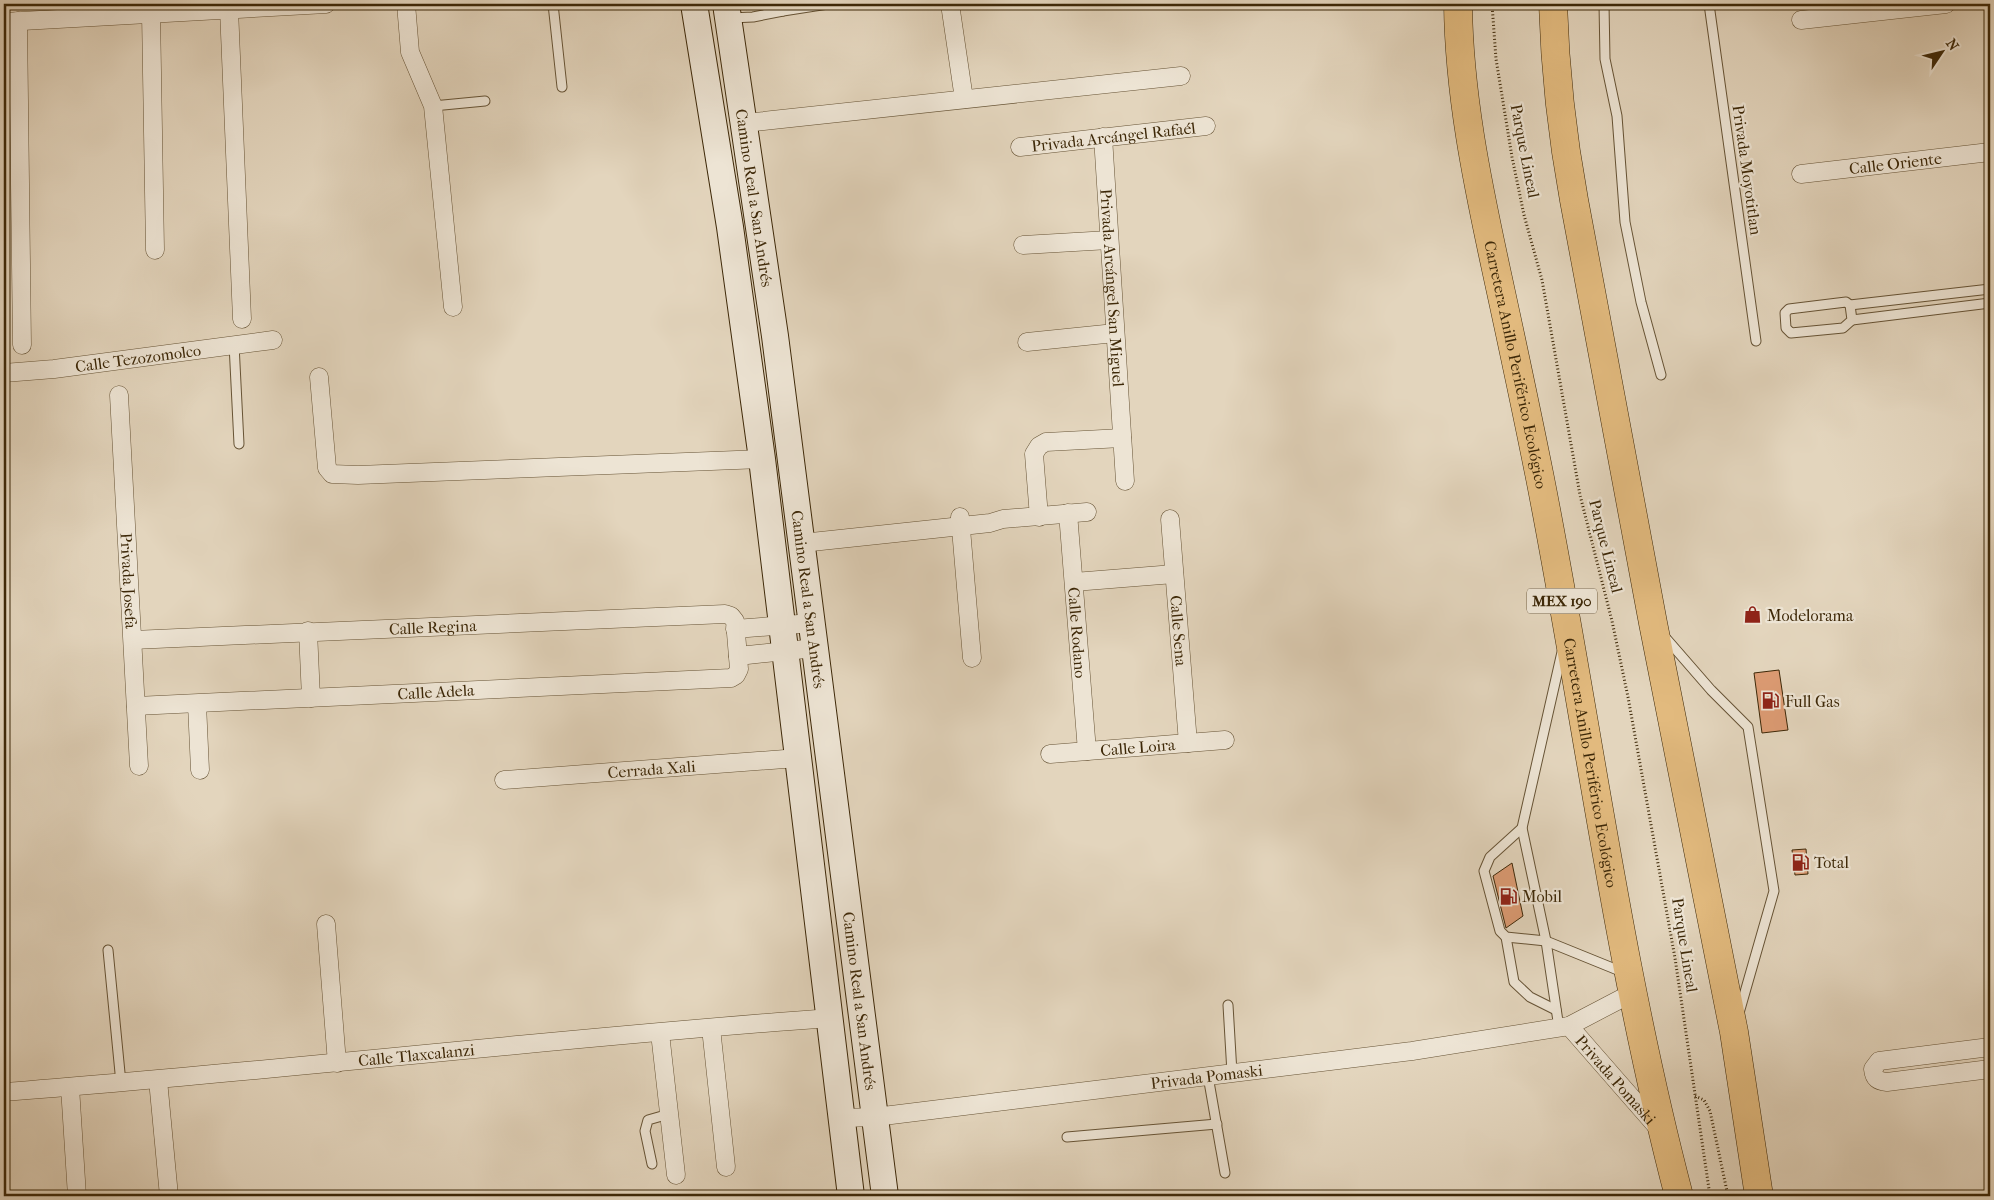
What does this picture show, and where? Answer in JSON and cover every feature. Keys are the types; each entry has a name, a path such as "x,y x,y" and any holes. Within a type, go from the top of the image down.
{"highway":[{"name":"Carretera Anillo Periférico Ecológico","path":"1458,4 1462,90 1480,196 1540,479 1632,984 1663,1133 1680,1196"},
{"path":"1553,4 1554,58 1562,131 1652,623 1734,1032 1759,1196"}],"main road":[{"name":"Camino Real a San Andrés","path":"694,4 730,227 762,459 852,1196"},
{"name":"Camino Real a San Andrés","path":"727,11 745,123 802,538 885,1196"}],"street":[{"path":"22,344 11,22 73,11 151,13 326,4"},
{"path":"406,4 410,52 433,106 453,308"},
{"path":"950,4 964,99"},
{"path":"1801,20 1946,4"},
{"path":"229,9 242,319"},
{"path":"151,13 155,250"},
{"path":"745,123 1181,76"},
{"name":"Privada Arcángel Rafaél","path":"1020,147 1206,126"},
{"name":"Privada Arcángel San Miguel","path":"1103,137 1125,481"},
{"name":"Calle Oriente","path":"1801,174 1990,152"},
{"path":"1023,245 1109,240"},
{"path":"1027,342 1116,333"},
{"name":"Calle Tezozomolco","path":"4,372 54,369 273,340"},
{"path":"319,377 327,468 332,474 358,475 762,459"},
{"name":"Privada Josefa","path":"119,395 139,766"},
{"path":"1039,517 1034,454 1038,446 1046,442 1122,438"},
{"path":"802,538 960,521 986,514 1003,520 1087,512"},
{"name":"Calle Rodano","path":"1068,513 1087,751"},
{"name":"Calle Sena","path":"1170,519 1188,743"},
{"path":"960,521 972,658"},
{"path":"1074,582 1174,574"},
{"name":"Calle Regina","path":"133,640 725,614 733,623 782,626 813,635"},
{"path":"733,623 738,656 785,651 813,635"},
{"path":"308,631 311,698"},
{"name":"Calle Adela","path":"136,706 731,678 736,675 739,669 738,656"},
{"path":"196,704 200,770"},
{"name":"Calle Loira","path":"1050,754 1225,740"},
{"name":"Cerrada Xali","path":"504,780 798,758"},
{"path":"326,924 337,1063"},
{"name":"Privada Pomaski","path":"843,1118 875,1116 1412,1051 1564,1027 1632,984"},
{"name":"Calle Tlaxcalanzi","path":"4,1092 158,1080 830,1018"},
{"name":"Privada Pomaski","path":"1564,1027 1663,1133"},
{"path":"711,1028 726,1167"},
{"path":"660,1033 676,1175"},
{"path":"1989,1053 1879,1061 1875,1066 1874,1073 1877,1080 1887,1082 1990,1070"},
{"path":"158,1080 169,1196"},
{"path":"70,1087 77,1196"}],"lane":[{"path":"553,4 562,86"},
{"path":"727,11 753,17 784,8 828,4"},
{"path":"1604,4 1604,59 1617,116 1624,222 1661,375"},
{"name":"Privada Moyotitlan","path":"1709,4 1756,341"},
{"path":"433,106 485,101"},
{"path":"1990,289 1850,305 1846,302 1789,309 1785,313 1786,328 1791,333 1842,328 1852,320 1990,303"},
{"path":"1850,305 1852,320"},
{"path":"234,344 239,444"},
{"path":"1652,623 1711,690 1748,727 1774,891 1734,1032"},
{"path":"1564,1027 1556,1010 1546,941 1522,828 1567,630"},
{"path":"1522,828 1490,857 1484,871 1500,932 1506,937 1546,941 1632,984"},
{"path":"1506,937 1514,982 1530,997 1556,1010"},
{"path":"108,950 121,1083"},
{"path":"1228,1005 1232,1073"},
{"path":"1208,1076 1225,1173"},
{"path":"652,1164 646,1131 648,1120 669,1114"},
{"path":"1067,1138 1217,1124"}],"path":[{"name":"Parque Lineal","path":"1492,4 1496,59 1505,118 1524,215 1542,280 1580,495 1612,621 1628,697 1675,958 1710,1196"},
{"path":"1695,1096 1704,1100 1708,1105 1720,1150 1728,1196"}],"building":[{"name":"Full Gas","path":"1779,670 1788,730 1762,733 1754,673"},
{"name":"Total","path":"1806,849 1808,874 1795,875 1792,850"},
{"name":"Mobil","path":"1512,863 1523,916 1506,928 1493,876"}],"place":[{"name":"Modelorama","path":"1753,615"},
{"name":"Full Gas","path":"1771,701"},
{"name":"Total","path":"1800,862"},
{"name":"Mobil","path":"1508,896"}]}
